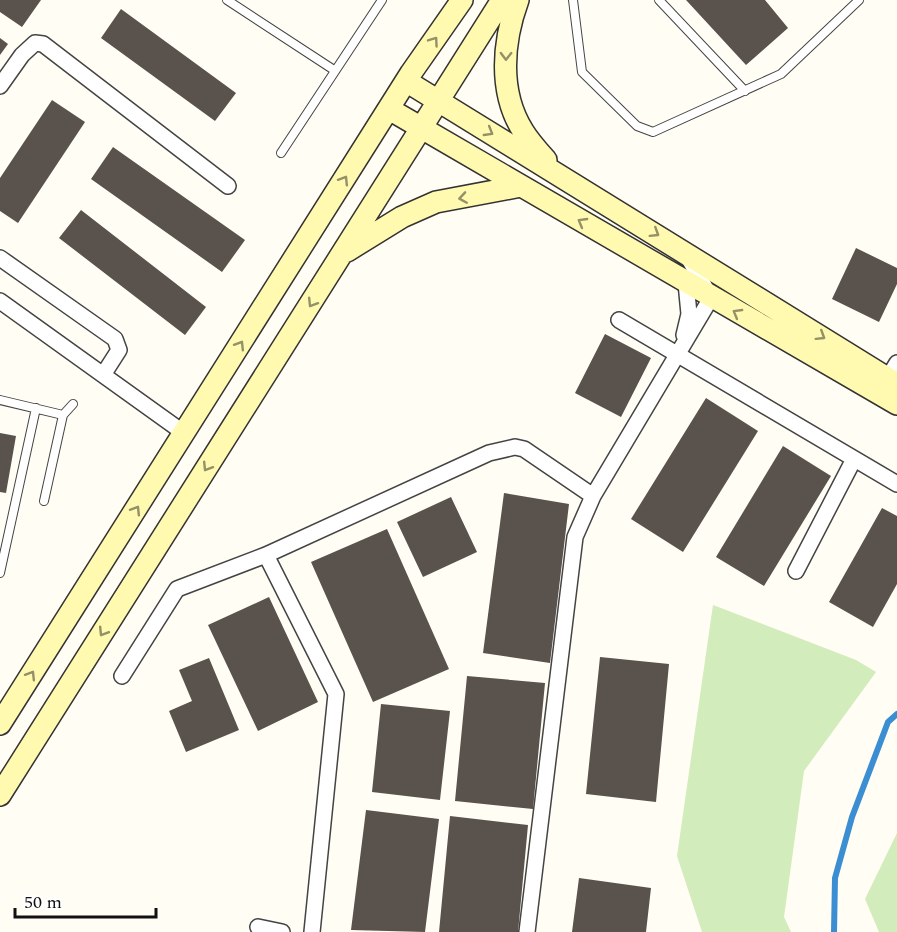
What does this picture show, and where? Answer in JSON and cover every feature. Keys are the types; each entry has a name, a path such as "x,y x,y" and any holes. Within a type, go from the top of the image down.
{"main road":[{"path":"0,724 406,81 462,0"},
{"path":"0,795 502,0"},
{"path":"518,0 507,28 505,58 508,92 522,129 548,163 568,180"},
{"path":"406,81 684,251 894,375"},
{"path":"389,109 897,404"},
{"path":"343,253 402,217 436,202 521,186"}],"street":[{"path":"0,86 28,48 35,43 43,44 228,186"},
{"path":"527,932 575,537 593,496 711,298 684,251"},
{"path":"0,258 115,339 119,350 103,375"},
{"path":"679,355 689,314 686,283"},
{"path":"0,301 184,433"},
{"path":"619,320 897,484"},
{"path":"122,676 177,589 266,555 504,448 515,447 524,450 593,496"},
{"path":"796,571 854,459"},
{"path":"266,555 336,694 312,932"},
{"path":"258,927 282,932"}],"lane":[{"path":"226,0 334,70"},
{"path":"281,153 382,0"},
{"path":"573,0 580,68 642,130 659,130 782,74 859,0"},
{"path":"659,0 745,91"},
{"path":"0,400 63,415"},
{"path":"44,501 63,415 74,404"},
{"path":"0,573 36,408"}],"green space":[{"path":"713,605 856,660 876,672 804,771 784,917 791,932 702,932 677,856"},
{"path":"897,833 897,932 879,932 865,899"}],"building":[{"path":"0,0 41,0 22,27 0,12"},
{"path":"686,0 765,0 788,28 746,65"},
{"path":"121,9 236,93 215,121 101,38"},
{"path":"0,38 8,44 0,55"},
{"path":"52,100 85,122 18,223 0,211 0,178"},
{"path":"113,147 245,240 222,272 91,179"},
{"path":"81,210 206,307 185,335 59,238"},
{"path":"856,248 897,268 897,284 879,322 832,299"},
{"path":"605,334 651,358 621,417 575,393"},
{"path":"706,398 758,431 683,552 631,519"},
{"path":"0,433 16,436 6,493 0,492"},
{"path":"783,446 831,476 764,586 716,557"},
{"path":"504,493 569,504 550,663 483,653"},
{"path":"451,497 477,552 423,577 397,522"},
{"path":"882,508 897,516 897,584 873,627 829,602"},
{"path":"387,529 449,669 373,702 311,562"},
{"path":"269,597 318,702 258,731 208,625"},
{"path":"600,657 669,664 656,802 586,794"},
{"path":"209,658 239,730 186,752 169,711 192,701 179,670"},
{"path":"467,676 545,683 533,809 455,801"},
{"path":"381,704 450,711 440,800 372,792"},
{"path":"366,810 439,819 425,932 351,930"},
{"path":"450,816 528,825 518,932 439,932"},
{"path":"579,878 651,888 646,932 572,932"}],"waterway":[{"path":"834,932 835,878 852,817 888,722 897,714"}]}
